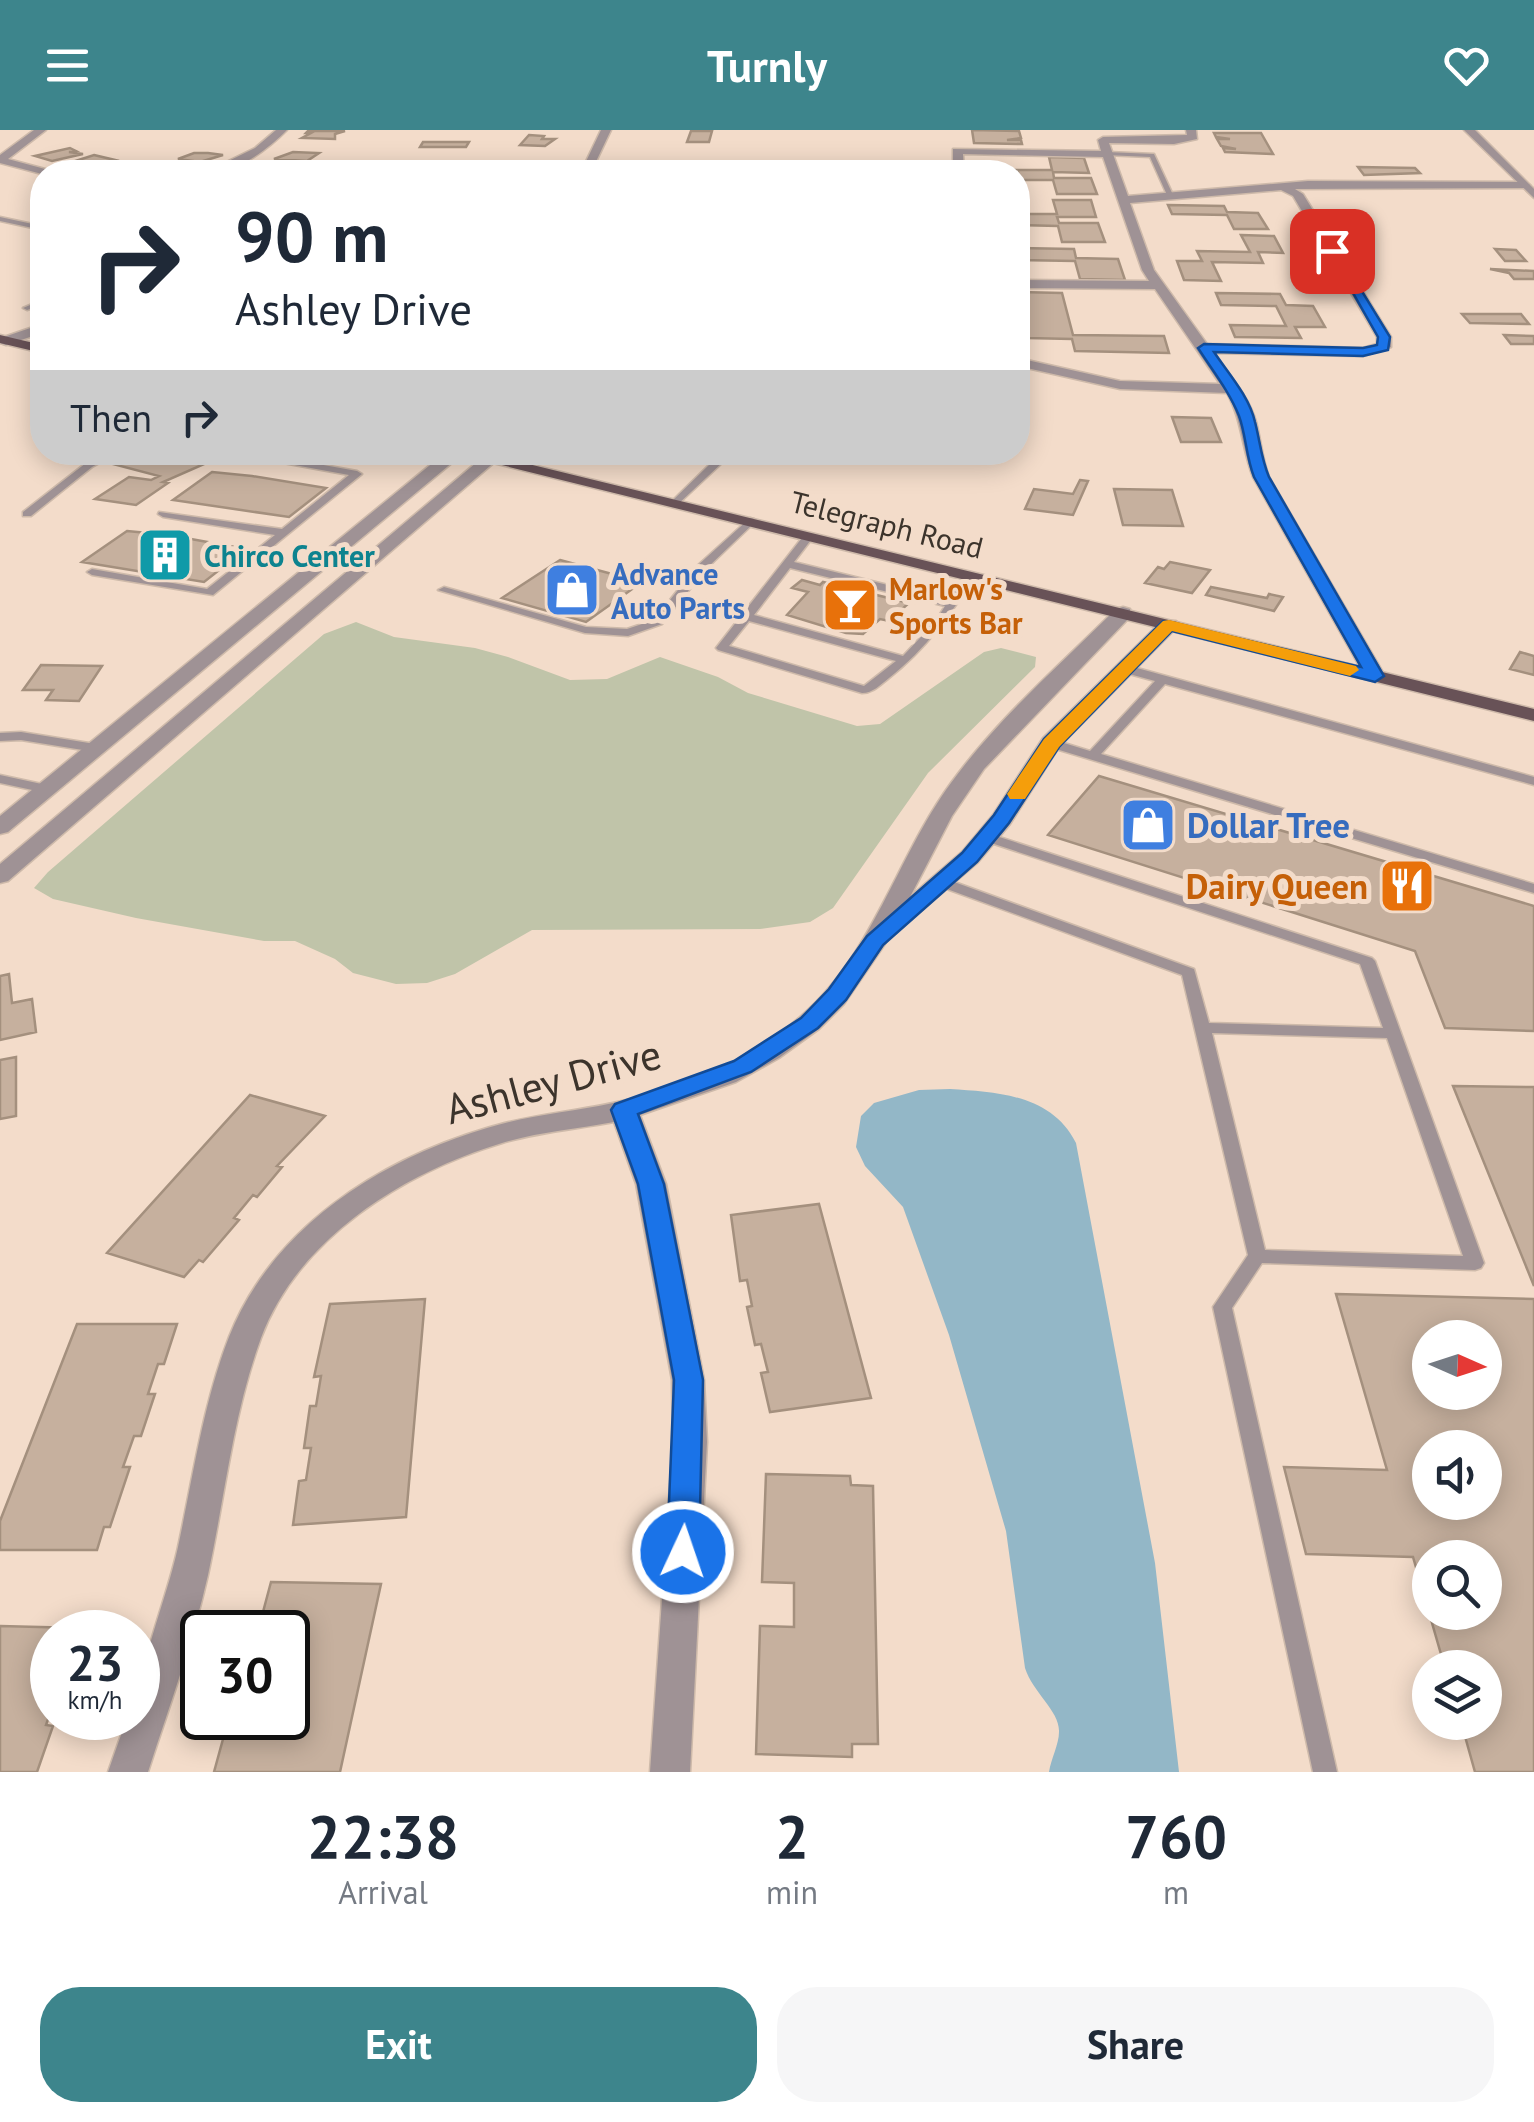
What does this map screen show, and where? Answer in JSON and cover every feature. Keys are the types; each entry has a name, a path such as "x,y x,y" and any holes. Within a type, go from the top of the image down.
{"main road":[{"path":"3,340 30,344"},
{"name":"Telegraph Road","path":"510,465 1534,715"}],"street":[{"path":"30,168 2,159 40,130"},
{"path":"238,160 259,150 282,130"},
{"path":"592,160 606,130"},
{"path":"957,160 957,152 1179,141 1193,137 1191,130"},
{"path":"1469,130 1529,190"},
{"path":"1055,139 1105,147"},
{"path":"1105,147 1157,285 1232,389 1248,421 1251,450 1262,477 1375,676"},
{"path":"1124,200 1282,186 1529,190"},
{"path":"1204,348 1363,352 1384,347 1384,337 1297,194 1282,186"},
{"path":"1030,284 1157,285"},
{"path":"3,340 30,332"},
{"path":"1030,365 1120,385 1232,389"},
{"path":"0,827 447,465"},
{"path":"0,876 483,465"},
{"path":"315,569 353,576"},
{"name":"Ashley Drive","path":"128,1772 188,1582 232,1377 246,1332 265,1294 311,1241 337,1219 364,1198 424,1164 472,1141 624,1110 719,1078 769,1053 826,1008 875,941 927,837 982,757 1123,614"},
{"name":"Ashley Drive","path":"875,941 986,837 1051,744 1169,625"},
{"path":"228,640 268,648"},
{"path":"1009,732 1051,744"},
{"path":"72,768 114,778"},
{"path":"624,1110 651,1184 688,1380 690,1442 670,1772"}],"lane":[{"path":"1105,147 1152,154 1170,195"},
{"path":"0,219 30,225"},
{"path":"28,514 90,465"},
{"path":"92,572 210,593 357,474 308,465"},
{"path":"674,504 715,465"},
{"path":"163,514 284,534"},
{"path":"444,590 584,630 628,634 658,622 700,568 750,522"},
{"path":"809,536 722,648 866,690 905,660 939,624 949,603 971,575"},
{"path":"789,564 949,603"},
{"path":"745,616 905,660"},
{"path":"1126,668 1534,782"},
{"path":"1092,756 1163,679"},
{"path":"0,738 21,736 96,748"},
{"path":"1051,744 1534,889"},
{"path":"0,779 46,790"},
{"path":"986,837 1368,961 1475,1263 1257,1256"},
{"path":"941,882 1188,972 1257,1256 1222,1307 1324,1772"},
{"path":"1202,1028 1393,1033"}],"green space":[{"path":"356,622 394,637 475,648 570,680 607,679 660,657 718,677 748,693 857,726 880,724 984,652 1001,648 1036,657 1035,667 928,773 833,908 810,922 760,929 532,930 455,974 427,983 396,984 353,973 335,959 295,941 264,941 136,918 53,899 34,888 324,634"}],"water":[{"path":"950,1089 1022,1099 1053,1115 1076,1143 1155,1563 1179,1772 1049,1772 1059,1737 1058,1724 1025,1668 1006,1531 949,1335 903,1207 865,1166 856,1147 861,1116 874,1103 919,1090"}],"building":[{"path":"972,130 1019,131 1021,138 1007,140 1021,140 1022,144 974,143"},
{"path":"308,131 345,131 335,134 335,139 302,138 311,133"},
{"path":"691,131 712,131 709,142 687,142"},
{"path":"1214,133 1261,133 1273,154 1225,152 1223,148 1236,149 1221,146 1217,139 1230,139 1216,137"},
{"path":"529,135 555,139 545,146 520,145"},
{"path":"423,142 469,142 466,147 420,147"},
{"path":"70,148 76,151 69,152 83,154 56,160 35,156"},
{"path":"293,152 319,153 308,160 274,159"},
{"path":"194,153 223,155 207,160 178,159"},
{"path":"94,155 115,160 78,160"},
{"path":"1049,157 1084,158 1089,173 1053,172 1054,178 1091,178 1097,194 1057,194 1053,180 1030,180 1030,170 1052,170"},
{"path":"1358,167 1415,168 1420,173 1364,175"},
{"path":"1053,200 1091,200 1096,217 1057,217 1059,223 1098,223 1105,242 1062,242 1058,226 1030,225 1030,214 1057,214"},
{"path":"1168,205 1224,206 1227,212 1258,213 1268,229 1234,229 1227,215 1172,214"},
{"path":"1241,235 1274,236 1283,253 1258,252 1263,263 1212,262 1221,281 1184,280 1177,261 1202,261 1197,251 1250,252"},
{"path":"1030,248 1074,249 1076,258 1118,259 1125,280 1080,279 1075,261 1030,260"},
{"path":"1495,249 1516,250 1526,261 1505,261"},
{"path":"1490,269 1534,271 1534,279 1514,279 1509,273"},
{"path":"1030,292 1062,293 1073,335 1164,336 1169,353 1075,351 1072,339 1030,338"},
{"path":"1216,293 1280,294 1286,305 1313,306 1325,327 1295,327 1301,338 1235,337 1230,325 1286,326 1276,306 1221,305"},
{"path":"1462,314 1521,314 1529,324 1470,323"},
{"path":"1504,335 1534,336 1534,344 1511,344"},
{"path":"1172,417 1211,418 1221,442 1181,442"},
{"path":"117,465 202,465 163,482 168,483 136,505 95,499 129,477 151,480 159,476"},
{"name":"Chirco Center","path":"212,472 326,488 289,517 173,500"},
{"path":"1080,480 1088,481 1073,515 1025,509 1034,489 1073,494"},
{"path":"1114,489 1172,490 1183,526 1123,525"},
{"name":"Chirco Center","path":"127,531 246,549 204,582 82,562"},
{"name":"Advance Auto Parts","path":"560,560 642,582 586,622 502,598"},
{"path":"1170,562 1210,570 1192,593 1145,583 1158,567 1164,569"},
{"name":"Marlow's Sports Bar","path":"802,580 909,603 889,621 880,619 863,634 846,633 787,615 808,592 792,588"},
{"path":"1211,587 1267,598 1269,594 1283,597 1274,611 1206,595"},
{"path":"1520,652 1534,656 1534,675 1510,669"},
{"path":"41,665 102,666 79,701 46,700 53,690 23,690"},
{"path":"1099,776 1534,906 1534,1031 1445,1028 1415,951 1048,835"},
{"path":"9,974 12,1003 32,999 36,1032 0,1040 0,976"},
{"path":"16,1057 16,1116 0,1119 0,1060"},
{"path":"1453,1086 1534,1087 1534,1286"},
{"path":"250,1095 325,1116 277,1166 282,1167 257,1197 253,1195 234,1218 239,1220 203,1262 199,1260 184,1277 107,1253"},
{"path":"819,1204 871,1398 770,1412 761,1373 768,1372 761,1344 755,1345 747,1307 752,1306 747,1280 740,1281 731,1215"},
{"path":"1336,1294 1534,1299 1534,1772 1475,1772 1466,1740 1502,1740 1502,1650 1440,1650 1434,1630 1502,1630 1502,1540 1412,1540 1412,1557 1306,1554 1284,1467 1387,1470"},
{"path":"425,1299 406,1517 293,1525 299,1481 306,1480 311,1448 304,1448 310,1406 316,1406 321,1376 314,1377 330,1304"},
{"path":"77,1324 177,1324 164,1364 158,1364 148,1394 155,1394 141,1436 134,1436 123,1467 130,1467 110,1527 104,1527 97,1550 0,1550 0,1521"},
{"path":"766,1474 850,1476 851,1485 873,1486 878,1744 852,1744 852,1757 756,1754 760,1626 794,1627 794,1583 762,1582"},
{"path":"271,1582 381,1584 340,1772 214,1772 223,1740 310,1740 310,1610 264,1610"},
{"path":"0,1626 30,1627 30,1740 48,1740 37,1772 0,1772"}],"slow traffic":[{"path":"1017,794 1051,744 1169,625 1350,670"}],"place":[{"name":"Chirco Center","path":"165,555"},
{"name":"Advance Auto Parts","path":"572,590"},
{"name":"Marlow's Sports Bar","path":"850,605"},
{"name":"Dollar Tree","path":"1148,825"},
{"name":"Dairy Queen","path":"1407,886"}],"route":[{"path":"683,1552 690,1442 688,1380 651,1184 624,1110 743,1067 810,1023 838,994 875,941 970,857 1002,819 1051,744 1169,625 1375,676 1262,477 1251,450 1248,421 1204,348 1363,352 1384,347 1384,337 1332,251"}]}
